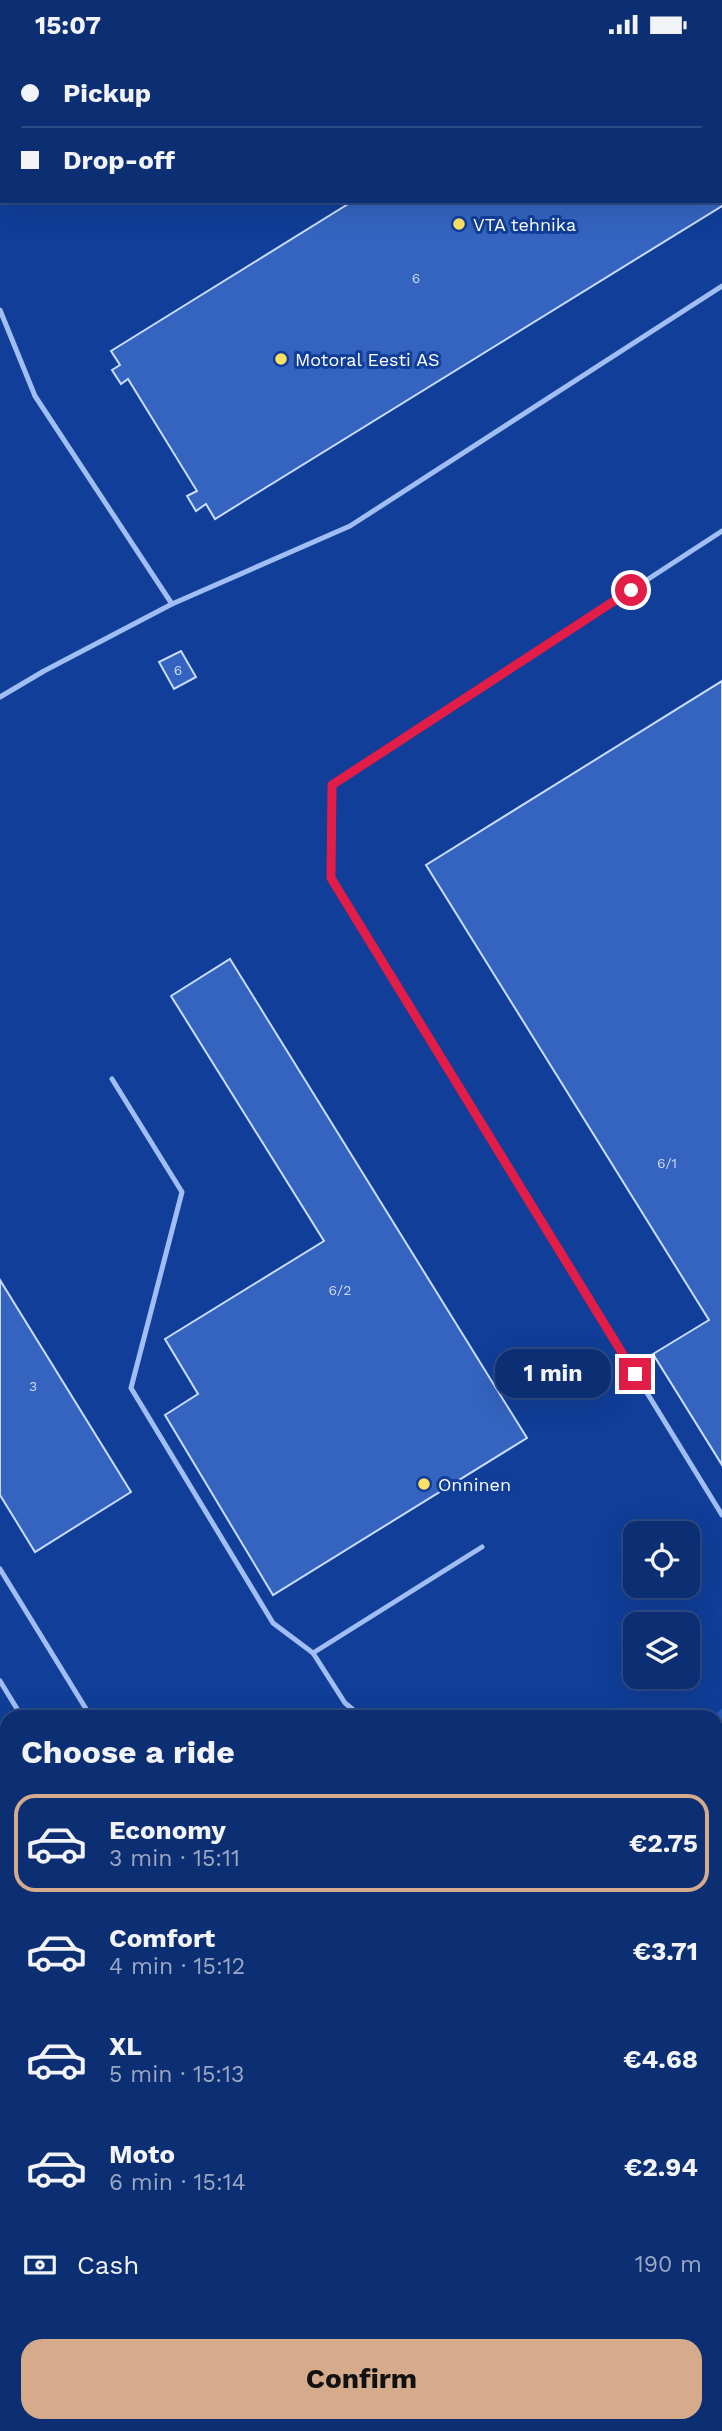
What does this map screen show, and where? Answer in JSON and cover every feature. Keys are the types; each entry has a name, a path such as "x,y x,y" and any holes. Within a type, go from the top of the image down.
{"lane":[{"path":"0,697 172,604 351,526 722,286"},
{"path":"0,310 36,396 172,604"},
{"path":"722,530 332,785 331,878 722,1515"},
{"path":"112,1079 182,1192 131,1388 273,1623 313,1653 345,1703 354,1710"},
{"path":"313,1653 482,1547"},
{"path":"0,1569 87,1710"},
{"path":"0,1681 18,1710"}],"building":[{"path":"350,203 722,203 722,206 215,519 206,504 196,511 187,496 197,491 128,379 121,384 112,370 120,365 111,351"},
{"path":"181,651 196,677 174,689 159,662"},
{"path":"722,681 722,1465 653,1354 709,1320 426,865"},
{"path":"230,959 527,1438 273,1595 165,1415 198,1394 165,1339 324,1241 171,996"},
{"path":"0,1280 131,1492 35,1552 0,1495"}],"place":[{"name":"VTA tehnika","path":"459,224"},
{"name":"Motoral Eesti AS","path":"281,359"},
{"name":"Onninen","path":"424,1484"}],"route":[{"path":"631,590 332,785 331,878 635,1374"}]}
